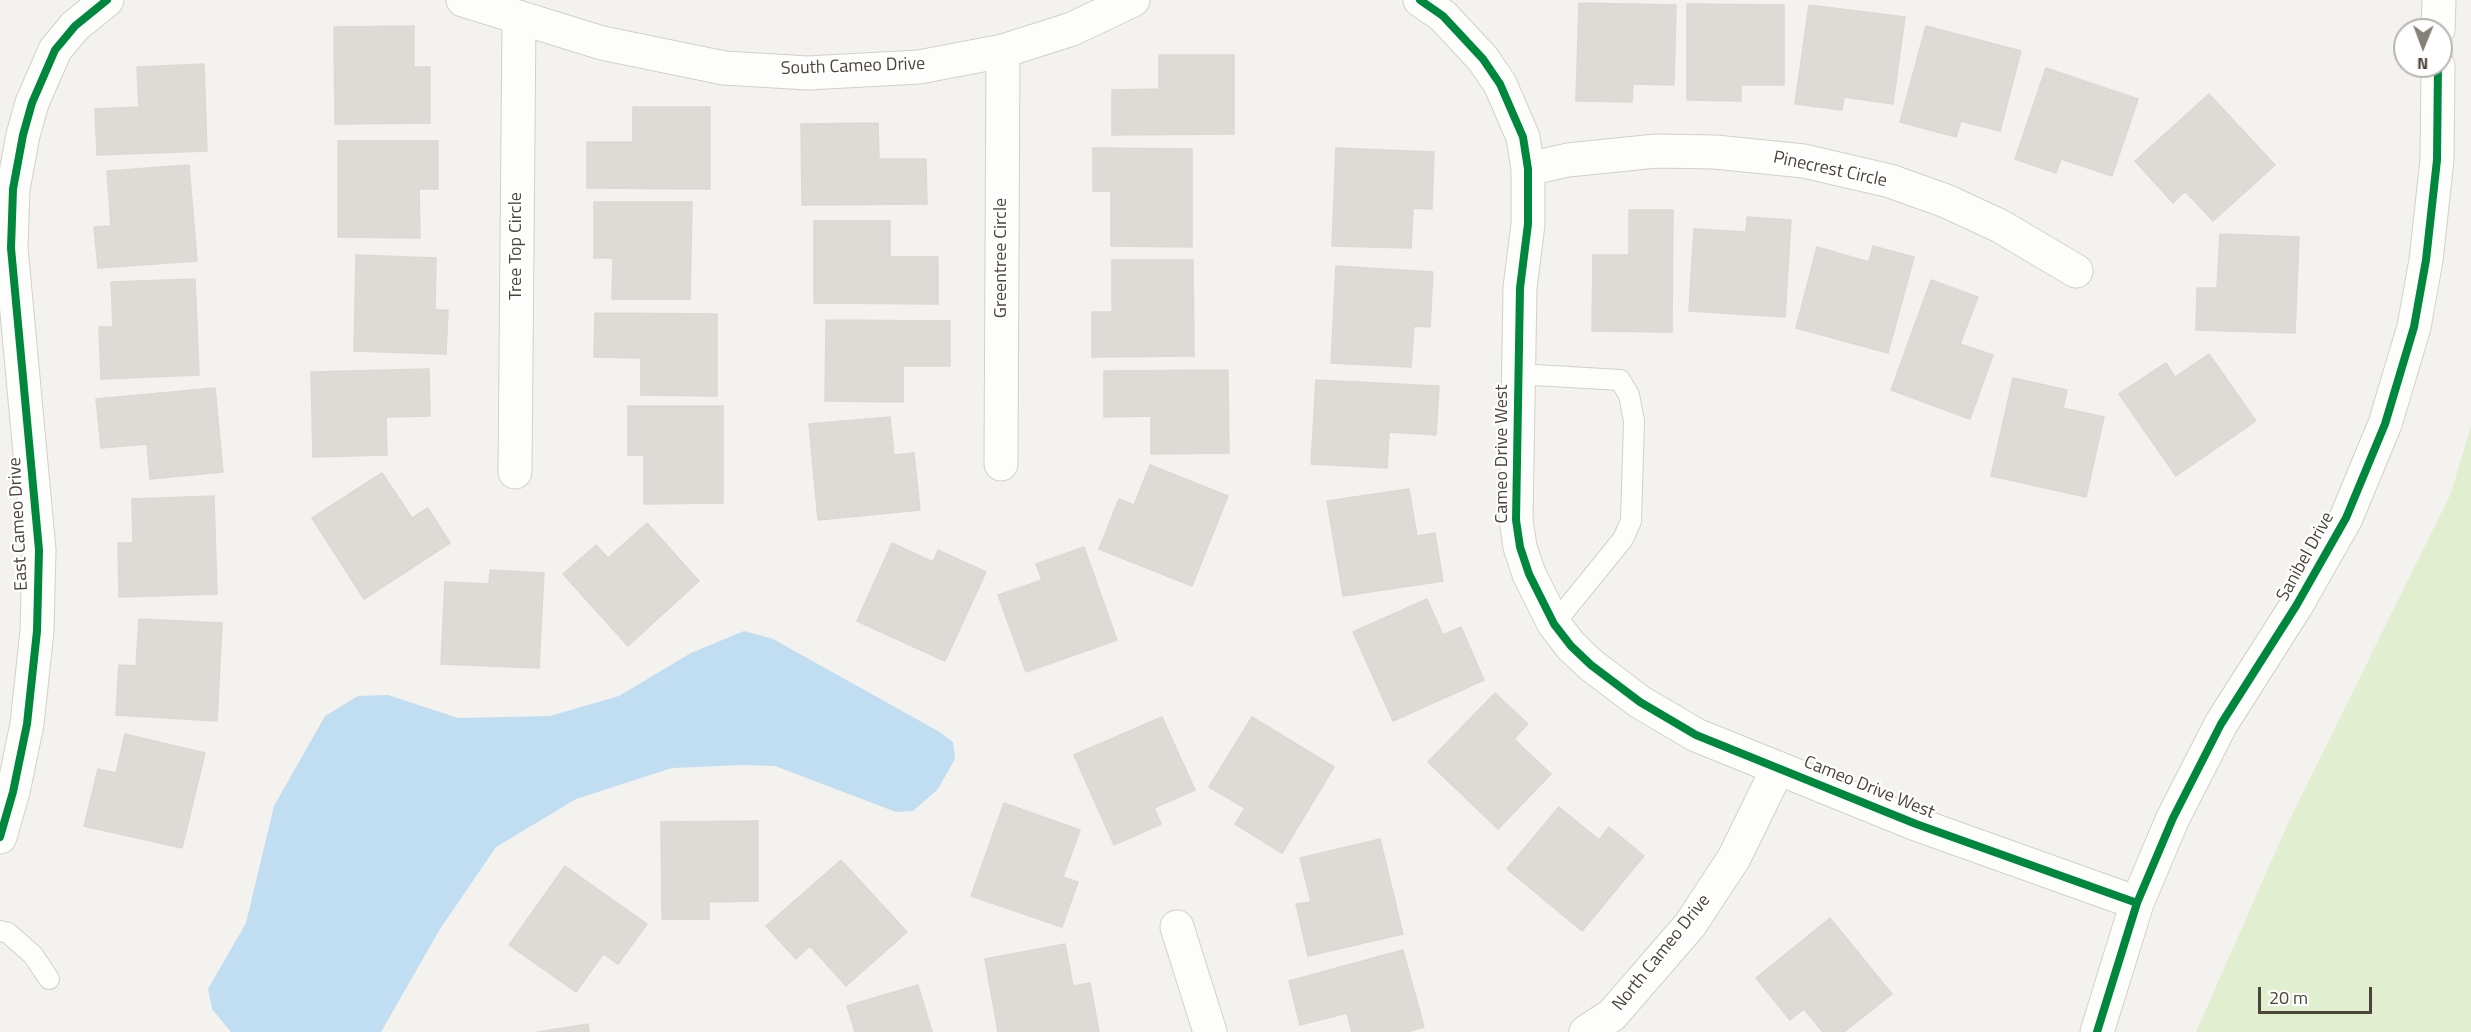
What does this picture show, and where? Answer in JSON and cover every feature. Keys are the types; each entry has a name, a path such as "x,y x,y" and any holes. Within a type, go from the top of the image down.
{"street":[{"name":"East Cameo Drive","path":"0,837 13,792 27,724 37,631 39,550 11,248 13,189 23,135 32,103 55,50 75,26 107,0"},
{"name":"South Cameo Drive","path":"463,0 602,43 735,68 808,73 908,67 1003,51 1072,28 1133,0"},
{"name":"Cameo Drive West","path":"1420,0 1443,16 1464,36 1500,84 1523,137 1528,169 1528,225 1520,288 1516,520 1529,574 1554,624 1591,665 1640,702 1696,735 1916,824 2138,903"},
{"path":"2438,18 2439,0"},
{"name":"Tree Top Circle","path":"515,472 519,19"},
{"name":"Greentree Circle","path":"1001,464 1003,51"},
{"name":"Sanibel Drive","path":"2097,1032 2104,1004 2138,903 2173,818 2221,724 2296,606 2346,518 2385,424 2414,327 2426,261 2437,160 2438,78"},
{"name":"Pinecrest Circle","path":"1528,169 1568,160 1656,151 1715,152 1804,161 1890,181 1946,201 2000,226 2076,271"},
{"name":"North Cameo Drive","path":"1610,1026 1690,925 1734,858 1778,768"},
{"path":"1177,927 1210,1032"}],"lane":[{"path":"1518,374 1620,380 1629,394 1634,421 1631,521 1623,539 1554,624"},
{"path":"0,931 8,933 33,955 48,979"}],"green space":[{"path":"2471,426 2471,1032 2196,1032 2289,821 2451,493"}],"water":[{"path":"744,631 773,639 938,731 953,742 955,759 938,789 913,811 896,812 775,766 672,768 576,799 496,847 440,929 381,1032 231,1032 212,1009 208,989 246,923 274,806 325,716 358,696 388,695 458,718 550,716 619,696 691,653"}],"building":[{"path":"1579,3 1676,5 1674,85 1633,84 1632,102 1576,101"},
{"path":"1687,4 1784,5 1784,85 1741,85 1741,101 1687,100"},
{"path":"1809,5 1905,17 1893,104 1844,97 1842,110 1795,104"},
{"path":"414,26 414,67 430,67 430,123 335,124 334,27"},
{"path":"1926,26 2021,51 2000,131 1961,121 1956,137 1900,122"},
{"path":"1159,55 1234,55 1234,134 1112,135 1112,90 1159,89"},
{"path":"204,64 207,151 97,155 95,109 139,107 137,67"},
{"path":"2046,68 2138,99 2112,176 2061,159 2056,173 2015,159"},
{"path":"2209,94 2275,165 2213,221 2185,191 2173,203 2135,161"},
{"path":"633,107 710,107 710,189 587,188 587,142 633,142"},
{"path":"878,123 879,159 926,159 927,204 802,205 801,124"},
{"path":"338,141 438,141 438,189 419,189 420,238 338,237"},
{"path":"1093,148 1192,149 1192,247 1111,246 1111,191 1093,191"},
{"path":"1336,148 1434,152 1432,209 1413,208 1411,248 1332,246"},
{"path":"189,165 197,261 98,268 94,227 111,226 107,171"},
{"path":"594,202 692,202 690,299 612,299 613,258 594,258"},
{"path":"1629,210 1673,210 1672,332 1592,331 1593,255 1629,255"},
{"path":"1747,217 1791,220 1785,317 1689,311 1694,229 1746,232"},
{"path":"814,221 890,221 890,257 938,257 938,304 814,303"},
{"path":"2220,234 2299,237 2295,333 2196,330 2197,288 2217,288"},
{"path":"1873,246 1914,257 1888,353 1796,328 1817,247 1869,262"},
{"path":"356,255 436,258 435,310 448,310 446,354 354,351"},
{"path":"1112,260 1193,260 1194,356 1092,357 1092,312 1112,312"},
{"path":"1336,266 1433,272 1430,327 1414,326 1411,367 1331,363"},
{"path":"195,279 199,375 101,379 99,327 113,327 111,282"},
{"path":"1931,280 1978,297 1960,344 1993,355 1970,419 1891,390"},
{"path":"595,313 717,314 717,396 641,395 641,358 594,357"},
{"path":"826,320 950,321 950,366 903,366 903,402 825,401"},
{"path":"2209,354 2256,421 2176,476 2119,394 2166,363 2175,377"},
{"path":"429,369 430,416 386,417 387,455 313,457 311,372"},
{"path":"1228,370 1229,453 1151,454 1151,416 1104,417 1104,371"},
{"path":"2013,378 2067,390 2063,408 2104,417 2086,497 1991,476"},
{"path":"1316,380 1439,386 1436,435 1389,432 1387,468 1311,464"},
{"path":"215,388 223,472 150,479 147,444 101,448 96,399"},
{"path":"628,406 723,406 723,503 644,504 644,455 628,455"},
{"path":"890,417 894,455 914,453 920,510 818,520 809,424"},
{"path":"1150,465 1228,496 1192,586 1099,549 1119,499 1134,505"},
{"path":"382,473 412,518 428,508 450,543 364,599 312,518"},
{"path":"1409,489 1417,536 1435,533 1443,581 1343,596 1327,501"},
{"path":"214,496 217,594 119,597 118,543 133,543 132,499"},
{"path":"647,523 699,581 628,646 563,574 596,545 608,558"},
{"path":"892,543 933,562 938,550 986,572 945,661 857,621"},
{"path":"1084,547 1117,640 1026,672 998,595 1042,580 1036,564"},
{"path":"490,570 544,573 539,668 441,664 445,582 489,584"},
{"path":"1427,599 1443,635 1461,627 1484,680 1393,721 1353,632"},
{"path":"139,619 222,623 217,721 116,715 119,665 136,666"},
{"path":"1495,693 1528,724 1514,739 1551,774 1498,829 1428,762"},
{"path":"1162,717 1195,790 1154,808 1161,824 1114,845 1074,755"},
{"path":"1252,717 1334,767 1282,853 1235,824 1245,808 1209,787"},
{"path":"125,734 205,753 182,848 84,826 98,769 116,773"},
{"path":"1004,803 1080,830 1063,877 1078,882 1062,927 971,896"},
{"path":"1559,807 1599,840 1609,827 1644,856 1582,931 1507,869"},
{"path":"758,821 758,901 709,902 709,919 662,919 661,822"},
{"path":"1380,839 1403,934 1308,956 1296,904 1311,902 1300,858"},
{"path":"841,860 907,932 846,986 810,946 796,959 766,926"},
{"path":"565,866 647,924 618,964 603,954 576,992 509,945"},
{"path":"1830,918 1892,994 1844,1032 1823,1032 1804,1009 1790,1020 1756,978"},
{"path":"1065,944 1073,986 1090,983 1099,1032 998,1032 985,959"},
{"path":"1403,950 1424,1027 1407,1032 1352,1032 1347,1013 1300,1025 1289,981"},
{"path":"918,985 932,1032 855,1032 847,1006"},
{"path":"588,1024 589,1032 538,1032"}],"cycle path":[{"path":"0,837 13,792 27,724 37,631 39,550 11,248 13,189 23,135 32,103 55,50 75,26 107,0"},
{"path":"1420,0 1443,16 1483,59 1500,84 1523,137 1528,169 1528,224 1520,288 1516,520 1520,547 1529,574 1554,624 1571,646 1591,665 1640,702 1696,735 1916,824 2137,903"},
{"path":"2097,1032 2137,903 2173,818 2221,724 2296,606 2346,518 2385,424 2414,327 2426,260 2437,160 2438,78"}]}
